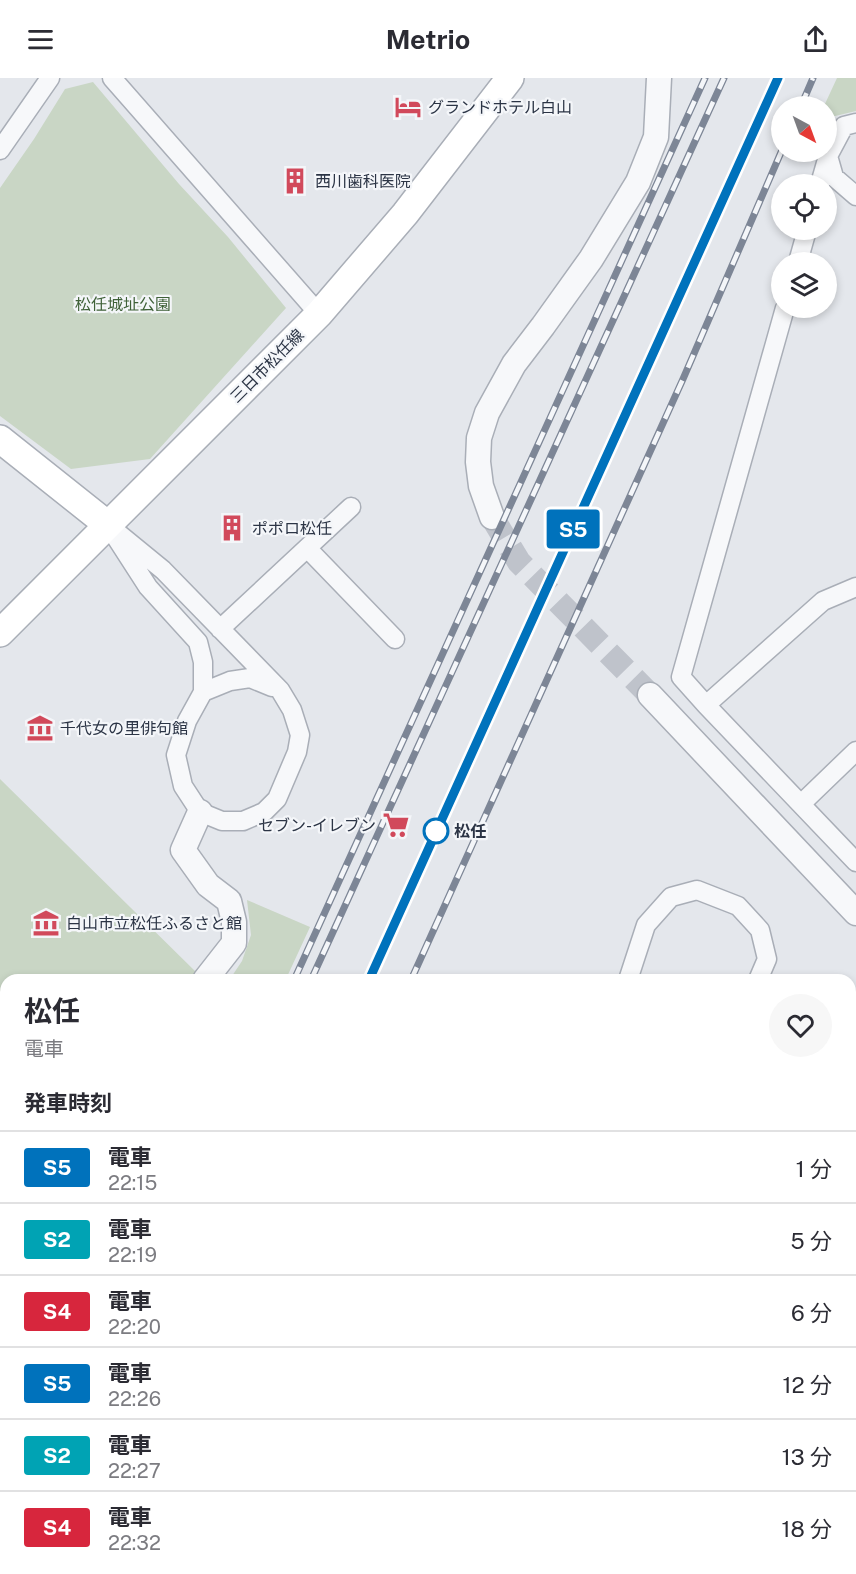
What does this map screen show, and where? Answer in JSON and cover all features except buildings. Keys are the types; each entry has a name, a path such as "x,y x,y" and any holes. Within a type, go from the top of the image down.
{"main road":[{"name":"三日市松任線","path":"0,633 319,314 405,214 510,78"},
{"path":"0,439 108,525"}],"street":[{"path":"0,150 50,78"},
{"path":"112,78 319,314"},
{"path":"492,517 481,486 478,462 479,438 487,413 514,364 591,259 638,182 656,137 659,78"},
{"path":"837,139 844,126 856,123"},
{"path":"830,162 834,177 856,196"},
{"path":"782,318 681,677 856,862"},
{"path":"220,629 351,507"},
{"path":"108,525 163,570 280,690 292,710 300,735 297,752 277,799 264,812 243,821 222,821 200,812 183,786 176,755 187,721 203,692 203,662 198,642 148,587 108,525"},
{"path":"307,548 395,639"},
{"path":"706,705 823,601 856,586"},
{"path":"203,692 230,681 250,678 280,690"},
{"path":"650,695 856,914"},
{"path":"801,804 856,751"},
{"path":"200,812 183,850 208,885 229,901 234,922 234,943 210,974"},
{"path":"630,974 646,925 671,897 698,890 738,906 760,930 766,959 760,974"}],"green space":[{"path":"837,78 856,78 856,111 837,116 837,96 829,96"},
{"name":"松任城址公園","path":"93,82 179,184 228,237 286,308 150,459 71,469 0,416 0,188 65,89"},
{"path":"0,779 196,972 194,974 0,974"},
{"path":"247,900 310,927 288,974 233,974 242,961 251,935"}],"tunnel":[{"path":"492,517 519,562 650,695"}],"railway":[{"path":"297,974 705,78"},
{"path":"314,974 724,78"},
{"path":"372,974 778,78"},
{"path":"805,96 813,78"},
{"path":"414,974 683,379 777,162"}],"train":[{"name":"S5","path":"372,974 778,78"}],"place":[{"name":"グランドホテル白山","path":"408,107"},
{"name":"西川歯科医院","path":"295,181"},
{"name":"ポポロ松任","path":"232,528"},
{"name":"千代女の里俳句館","path":"40,728"},
{"name":"セブン-イレブン","path":"396,825"},
{"name":"松任","path":"436,831"},
{"name":"白山市立松任ふるさと館","path":"46,923"}]}
